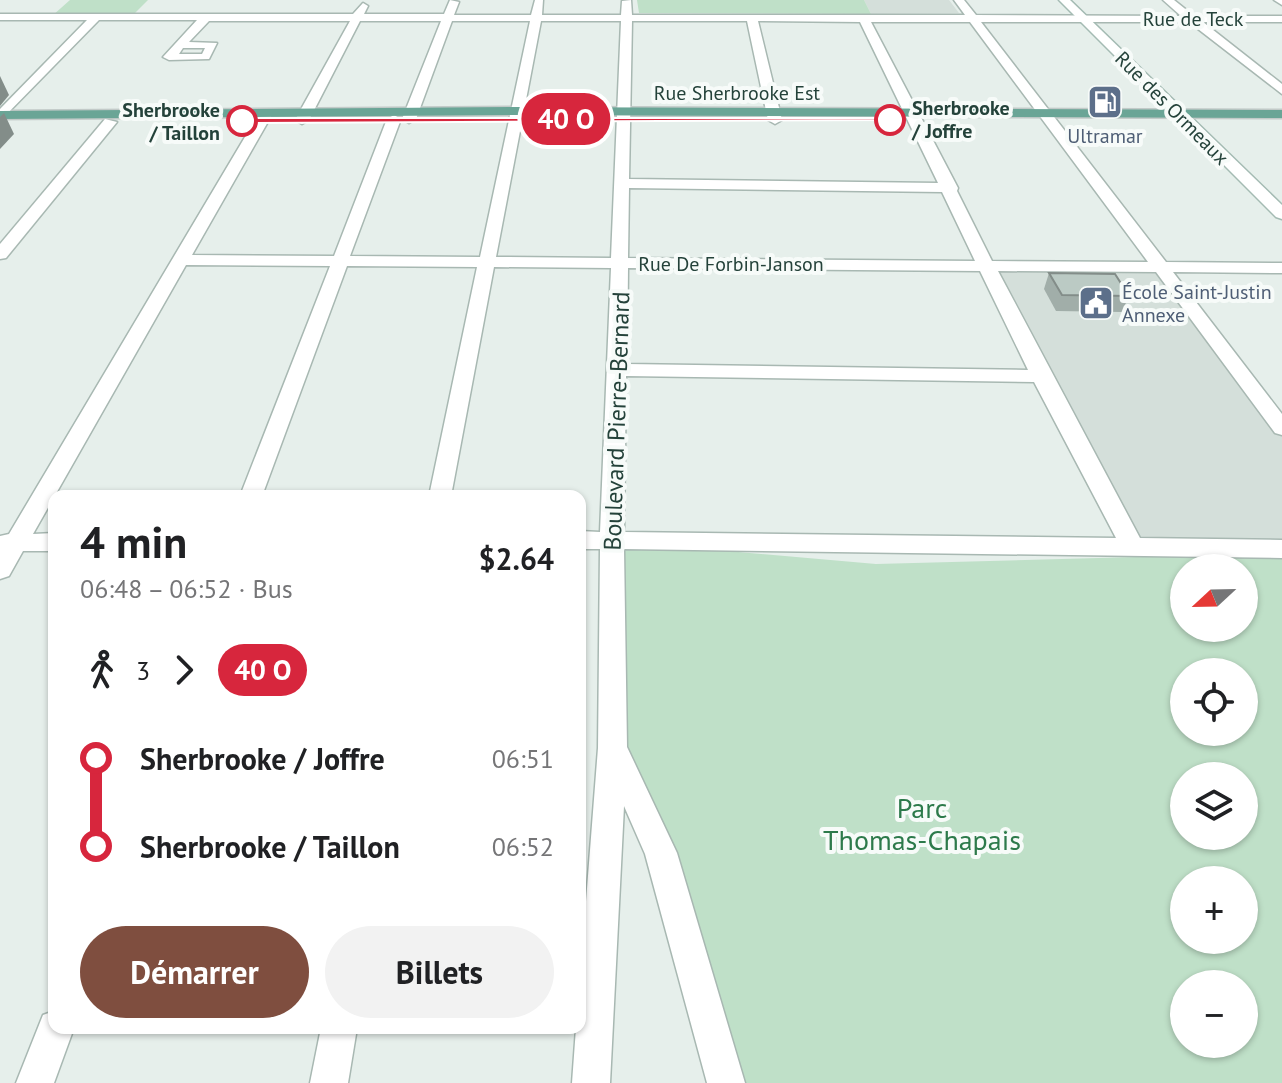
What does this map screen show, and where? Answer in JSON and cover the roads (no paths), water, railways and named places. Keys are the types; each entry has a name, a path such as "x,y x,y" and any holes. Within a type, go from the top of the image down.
{"main road":[{"name":"Rue Sherbrooke Est","path":"1182,118 1282,114"},
{"name":"Rue Sherbrooke Est","path":"1,117 110,122 304,116 518,115 1182,118 1282,122"},
{"name":"Rue Sherbrooke Est","path":"304,116 405,117"},
{"name":"Rue Sherbrooke Est","path":"1,117 264,117"}],"street":[{"path":"52,16 70,0"},
{"path":"304,116 367,0"},
{"path":"253,490 342,261 454,0"},
{"name":"Boulevard Pierre-Bernard","path":"591,1083 612,747 612,541 628,0"},
{"path":"959,0 1282,428"},
{"name":"Rue des Ormeaux","path":"1064,0 1282,214"},
{"path":"1168,0 1282,90"},
{"path":"258,17 269,1"},
{"path":"441,490 538,8"},
{"name":"Rue de Teck","path":"0,17 97,16 136,12 258,17 449,17 538,8 627,17 1282,19"},
{"path":"1,117 97,16"},
{"path":"181,45 207,16"},
{"path":"751,16 774,116"},
{"path":"863,17 951,188 1041,376 1133,547"},
{"path":"0,570 8,543 264,117"},
{"path":"0,254 110,122"},
{"path":"624,183 951,188"},
{"name":"Rue De Forbin-Janson","path":"180,260 1282,268"},
{"path":"616,370 1041,376"},
{"path":"586,540 1282,549"},
{"path":"8,543 48,542"},
{"name":"Boulevard Pierre-Bernard","path":"612,747 661,853 726,1083"},
{"path":"35,1083 54,1034"},
{"path":"329,1083 338,1034"}],"place":[{"name":"Ultramar","path":"1105,102"},
{"name":"Sherbrooke / Joffre","path":"890,120"},
{"name":"Sherbrooke / Taillon","path":"242,121"},
{"name":"École Saint-Justin Annexe","path":"1096,303"}],"park label":[{"name":"Parc Thomas-Chapais","path":"922,824"}]}
